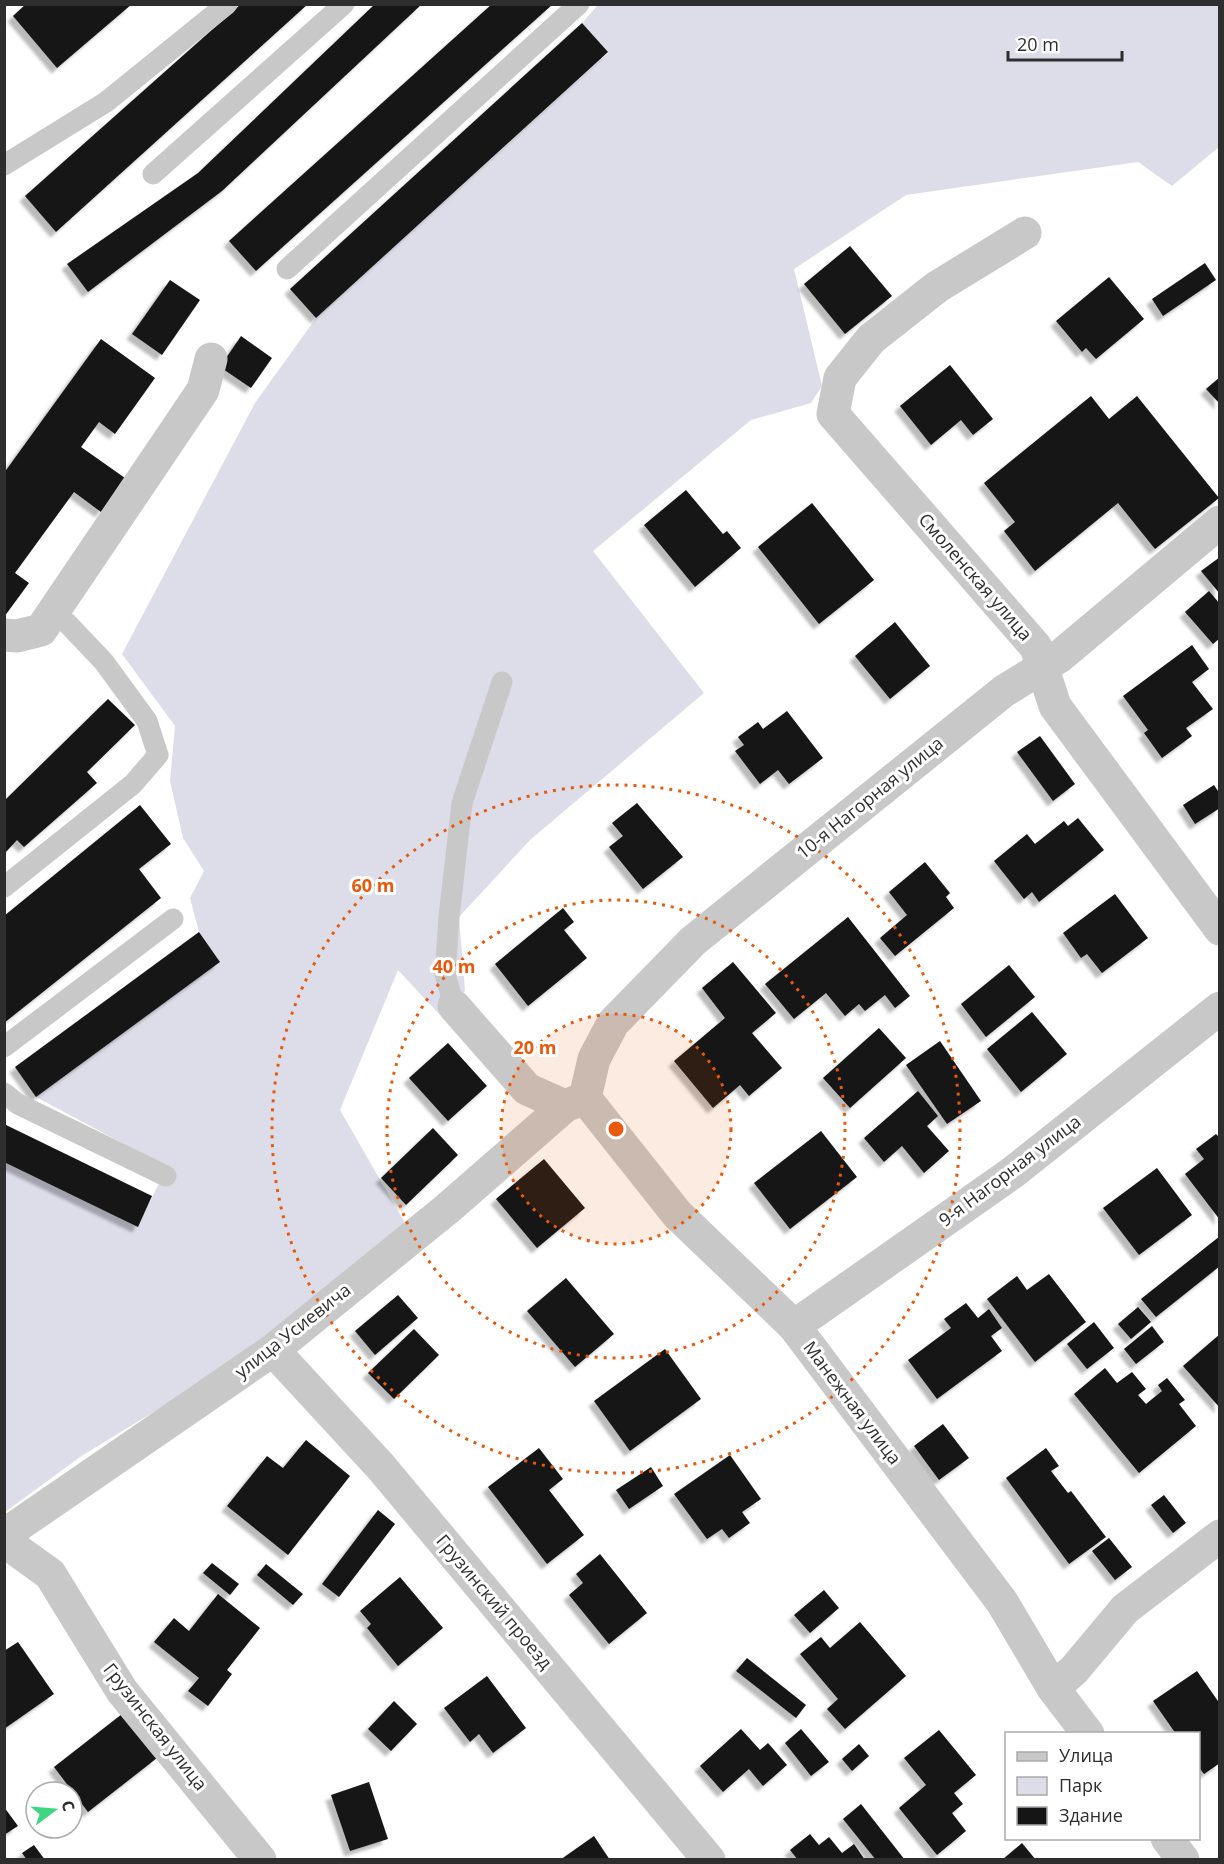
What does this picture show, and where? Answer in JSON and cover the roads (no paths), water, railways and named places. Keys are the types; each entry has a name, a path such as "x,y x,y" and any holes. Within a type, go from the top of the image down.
{"street":[{"name":"Смоленская улица","path":"1025,233 937,287 871,339 840,378 833,414 1036,647 1055,706 1220,929"},
{"path":"4,635 17,636 41,630 53,614 203,390 211,359"},
{"name":"10-я Нагорная улица","path":"575,1102 613,1023 693,941 1004,690 1059,657 1220,522"},
{"name":"Манежная улица","path":"454,1006 527,1089 575,1102 677,1214 794,1326 1002,1602 1053,1688 1086,1732"},
{"name":"9-я Нагорная улица","path":"794,1326 1012,1173 1220,1008"},
{"name":"улица Усиевича","path":"4,1535 273,1350 575,1102"},
{"name":"Грузинский проезд","path":"273,1350 381,1467 709,1860"},
{"path":"1053,1688 1074,1670 1125,1609 1220,1536"},
{"name":"Грузинская улица","path":"4,1541 50,1574 122,1691 260,1860"},
{"path":"1168,1840 1183,1860"}],"lane":[{"path":"4,165 106,102 227,4"},
{"path":"153,174 344,4"},
{"path":"287,269 579,4"},
{"path":"4,887 133,784 158,755 147,721 104,662 67,623 53,614"},
{"path":"454,1006 445,974 462,803 502,682"},
{"path":"4,1047 173,919"},
{"path":"4,1093 18,1104 166,1176"}]}
